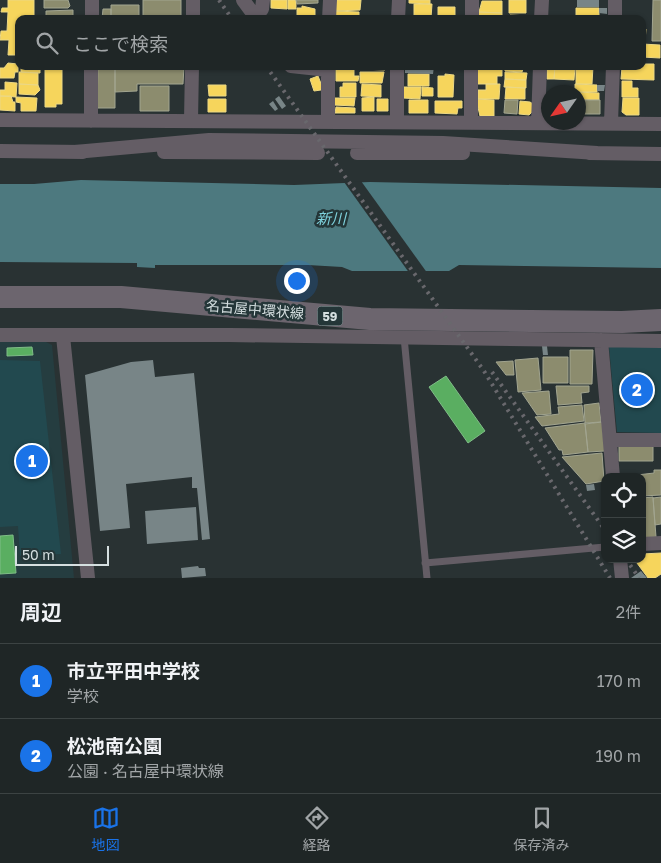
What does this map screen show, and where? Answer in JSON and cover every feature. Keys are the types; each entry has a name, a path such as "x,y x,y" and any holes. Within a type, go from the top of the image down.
{"main road":[{"name":"名古屋中環状線","path":"0,297 121,297 370,319 622,322 661,320"}],"street":[{"path":"92,0 92,15"},
{"path":"193,0 193,15"},
{"path":"243,0 254,15"},
{"path":"258,15 262,9 263,0"},
{"path":"329,15 330,0"},
{"path":"398,0 398,15"},
{"path":"472,0 472,15"},
{"path":"541,15 542,0"},
{"path":"614,15 615,0"},
{"path":"91,121 92,70"},
{"path":"191,120 192,70"},
{"path":"328,70 328,122"},
{"path":"396,122 398,70"},
{"path":"471,70 471,122"},
{"path":"538,124 540,70"},
{"path":"611,124 613,70"},
{"path":"0,120 661,124"},
{"path":"75,152 209,140 443,144 597,154"},
{"path":"3,148 75,152 318,153"},
{"path":"357,153 661,154"},
{"path":"0,335 404,337 661,341"},
{"path":"63,336 88,578"},
{"path":"601,340 613,473"},
{"path":"610,440 661,440"},
{"path":"646,544 661,542"},
{"path":"620,563 622,578"}],"lane":[{"path":"404,337 427,578"},
{"path":"425,563 601,547"}],"shaded area":[{"path":"0,342 46,342 52,345 74,578 0,578"},
{"path":"661,346 661,433 617,432 609,347"},
{"path":"0,360 40,361 61,554 20,556 18,526 0,527"}],"water":[{"name":"新川","path":"81,180 294,185 370,182 661,188 661,268 459,265 449,271 352,271 342,267 308,265 155,265 155,268 137,267 137,263 0,262 0,184 34,184"}],"pier":[{"path":"361,181 428,274 410,274 344,182"}],"building: 住宅":[{"path":"8,0 34,0 34,15 15,15 15,55 8,55 9,40 0,40 1,31 7,31 8,12 1,12 2,8 8,8"},
{"path":"271,0 287,0 287,9 271,8"},
{"path":"288,0 296,0 296,9 288,9"},
{"path":"336,0 361,0 360,10 335,11"},
{"path":"409,0 430,0 430,4 409,3"},
{"path":"509,0 526,0 526,13 509,13"},
{"path":"482,1 502,1 502,13 479,12"},
{"path":"414,4 432,4 431,15 414,15"},
{"path":"302,6 315,9 315,15 297,15 297,8 302,8"},
{"path":"438,7 455,7 455,15 438,15"},
{"path":"576,8 599,8 599,15 576,15"},
{"path":"335,11 359,12 359,15 335,15"},
{"path":"478,12 502,13 502,15 478,15"},
{"path":"646,44 660,45 660,58 646,57"},
{"path":"8,63 15,64 15,70 18,70 18,72 15,72 14,78 0,78 0,68 4,68"},
{"path":"646,64 654,64 654,80 621,79 622,70 646,70"},
{"path":"21,70 40,70 40,73 21,72"},
{"path":"45,70 62,70 62,104 56,104 56,107 45,107"},
{"path":"336,70 354,70 354,76 359,76 358,81 336,81"},
{"path":"477,70 502,70 502,76 497,76 497,84 477,84"},
{"path":"505,70 523,70 522,72"},
{"path":"547,70 555,70 554,79 547,79"},
{"path":"555,70 575,70 574,80 554,79"},
{"path":"576,70 593,70 592,84 576,84"},
{"path":"19,72 38,73 38,85 19,84"},
{"path":"360,72 384,72 382,83 360,83"},
{"path":"505,72 527,73 526,80 505,79"},
{"path":"408,74 429,74 429,86 408,86"},
{"path":"445,74 454,75 453,97 438,97 438,76 445,76"},
{"path":"318,76 322,86 321,90 314,91 310,79"},
{"path":"505,79 526,80 526,88 504,87"},
{"path":"622,81 632,81 632,88 638,88 638,97 622,97"},
{"path":"5,82 17,83 16,97 0,96 0,90 5,90"},
{"path":"343,83 356,83 356,97 340,97 340,87 343,87"},
{"path":"19,84 38,85 40,90 35,95 19,94"},
{"path":"362,84 381,85 381,97 361,96"},
{"path":"486,84 500,84 499,99 478,99 478,90 486,90"},
{"path":"575,84 597,85 597,92 586,92 586,85"},
{"path":"208,85 226,85 226,96 209,96"},
{"path":"403,87 421,87 420,99 403,98"},
{"path":"422,87 433,88 433,96 422,96"},
{"path":"506,87 525,88 525,99 505,99"},
{"path":"586,92 599,93 599,100 586,100"},
{"path":"0,96 11,96 13,102 15,102 15,111 0,110"},
{"path":"16,97 37,98 36,111 21,111 21,103 16,102"},
{"path":"374,97 374,111 362,111 362,98"},
{"path":"334,98 355,98 354,106 334,105"},
{"path":"623,98 639,98 639,115 626,115 622,112"},
{"path":"208,99 226,99 226,112 208,112"},
{"path":"377,99 388,99 388,111 377,111"},
{"path":"476,99 494,100 494,116 480,116"},
{"path":"409,100 428,100 428,113 409,113"},
{"path":"435,101 462,101 462,108 458,108 457,114 435,113"},
{"path":"520,101 533,104 533,111 529,115 519,114"},
{"path":"336,107 355,108 355,113 335,113"},
{"path":"661,553 661,574 655,578 648,578 637,563 646,563 646,554"}],"building: 公共":[{"path":"32,347 33,355 7,356 7,348"},
{"path":"446,376 485,431 468,443 429,387"},
{"path":"13,535 16,573 0,574 0,536"}],"building: 工業":[{"path":"44,0 68,0 70,6 68,8 44,8"},
{"path":"143,0 181,0 181,15 143,15"},
{"path":"296,0 318,0 318,3 297,4"},
{"path":"653,0 661,0 661,41 652,41"},
{"path":"111,5 139,5 139,15 111,15"},
{"path":"103,9 111,9 111,15 102,15"},
{"path":"73,10 73,15 46,15 46,11"},
{"path":"98,70 115,70 115,108 97,108"},
{"path":"115,70 184,70 183,84 137,84 137,91 115,92"},
{"path":"140,86 169,86 169,111 140,111"},
{"path":"505,100 518,100 517,114 504,113"},
{"path":"586,100 600,100 600,114 586,114"},
{"path":"570,350 593,350 592,384 570,384"},
{"path":"543,357 568,357 568,383 543,383"},
{"path":"538,358 541,390 518,392 515,360"},
{"path":"513,361 514,375 506,375 496,362"},
{"path":"556,386 589,386 589,392 581,393 582,403 558,405"},
{"path":"549,391 551,414 537,415 522,393"},
{"path":"599,403 601,422 585,423 584,405"},
{"path":"582,405 584,421 542,426 535,417 559,414 558,407"},
{"path":"602,422 605,451 588,452 585,424"},
{"path":"585,423 588,452 563,455 562,450 559,450 545,428"},
{"path":"619,445 653,445 653,461 619,461"},
{"path":"602,453 603,473 601,473 601,482 586,484 562,457"},
{"path":"654,470 661,470 661,495 646,496 646,474 654,473"},
{"path":"653,497 656,537 646,538 646,498"},
{"path":"661,497 661,524 655,525 653,498"}],"building: その他":[{"path":"577,0 599,0 599,7 577,7"},
{"path":"599,8 607,8 607,14 599,13"},
{"path":"405,70 434,70 433,74 405,73"},
{"path":"597,85 605,85 604,91 597,91"},
{"path":"279,96 286,106 282,109 275,99"},
{"path":"273,101 278,109 275,111 269,104"},
{"path":"542,346 547,346 548,355 543,355"},
{"path":"153,360 155,377 194,373 210,539 202,540 197,488 192,488 192,477 126,484 130,528 100,531 85,375 131,362"},
{"path":"594,484 595,490 587,491 586,485"},
{"path":"196,507 198,540 147,544 145,511"},
{"path":"198,566 199,568 205,568 206,576 182,578 181,568"},
{"path":"641,571 647,578 631,578"}],"railway":[{"path":"219,0 229,15"},
{"path":"269,70 484,371 610,578"},
{"path":"492,372 601,524"},
{"path":"629,563 639,578"}],"place":[{"name":"松池南公園","path":"637,390"},
{"name":"市立平田中学校","path":"32,461"}]}
